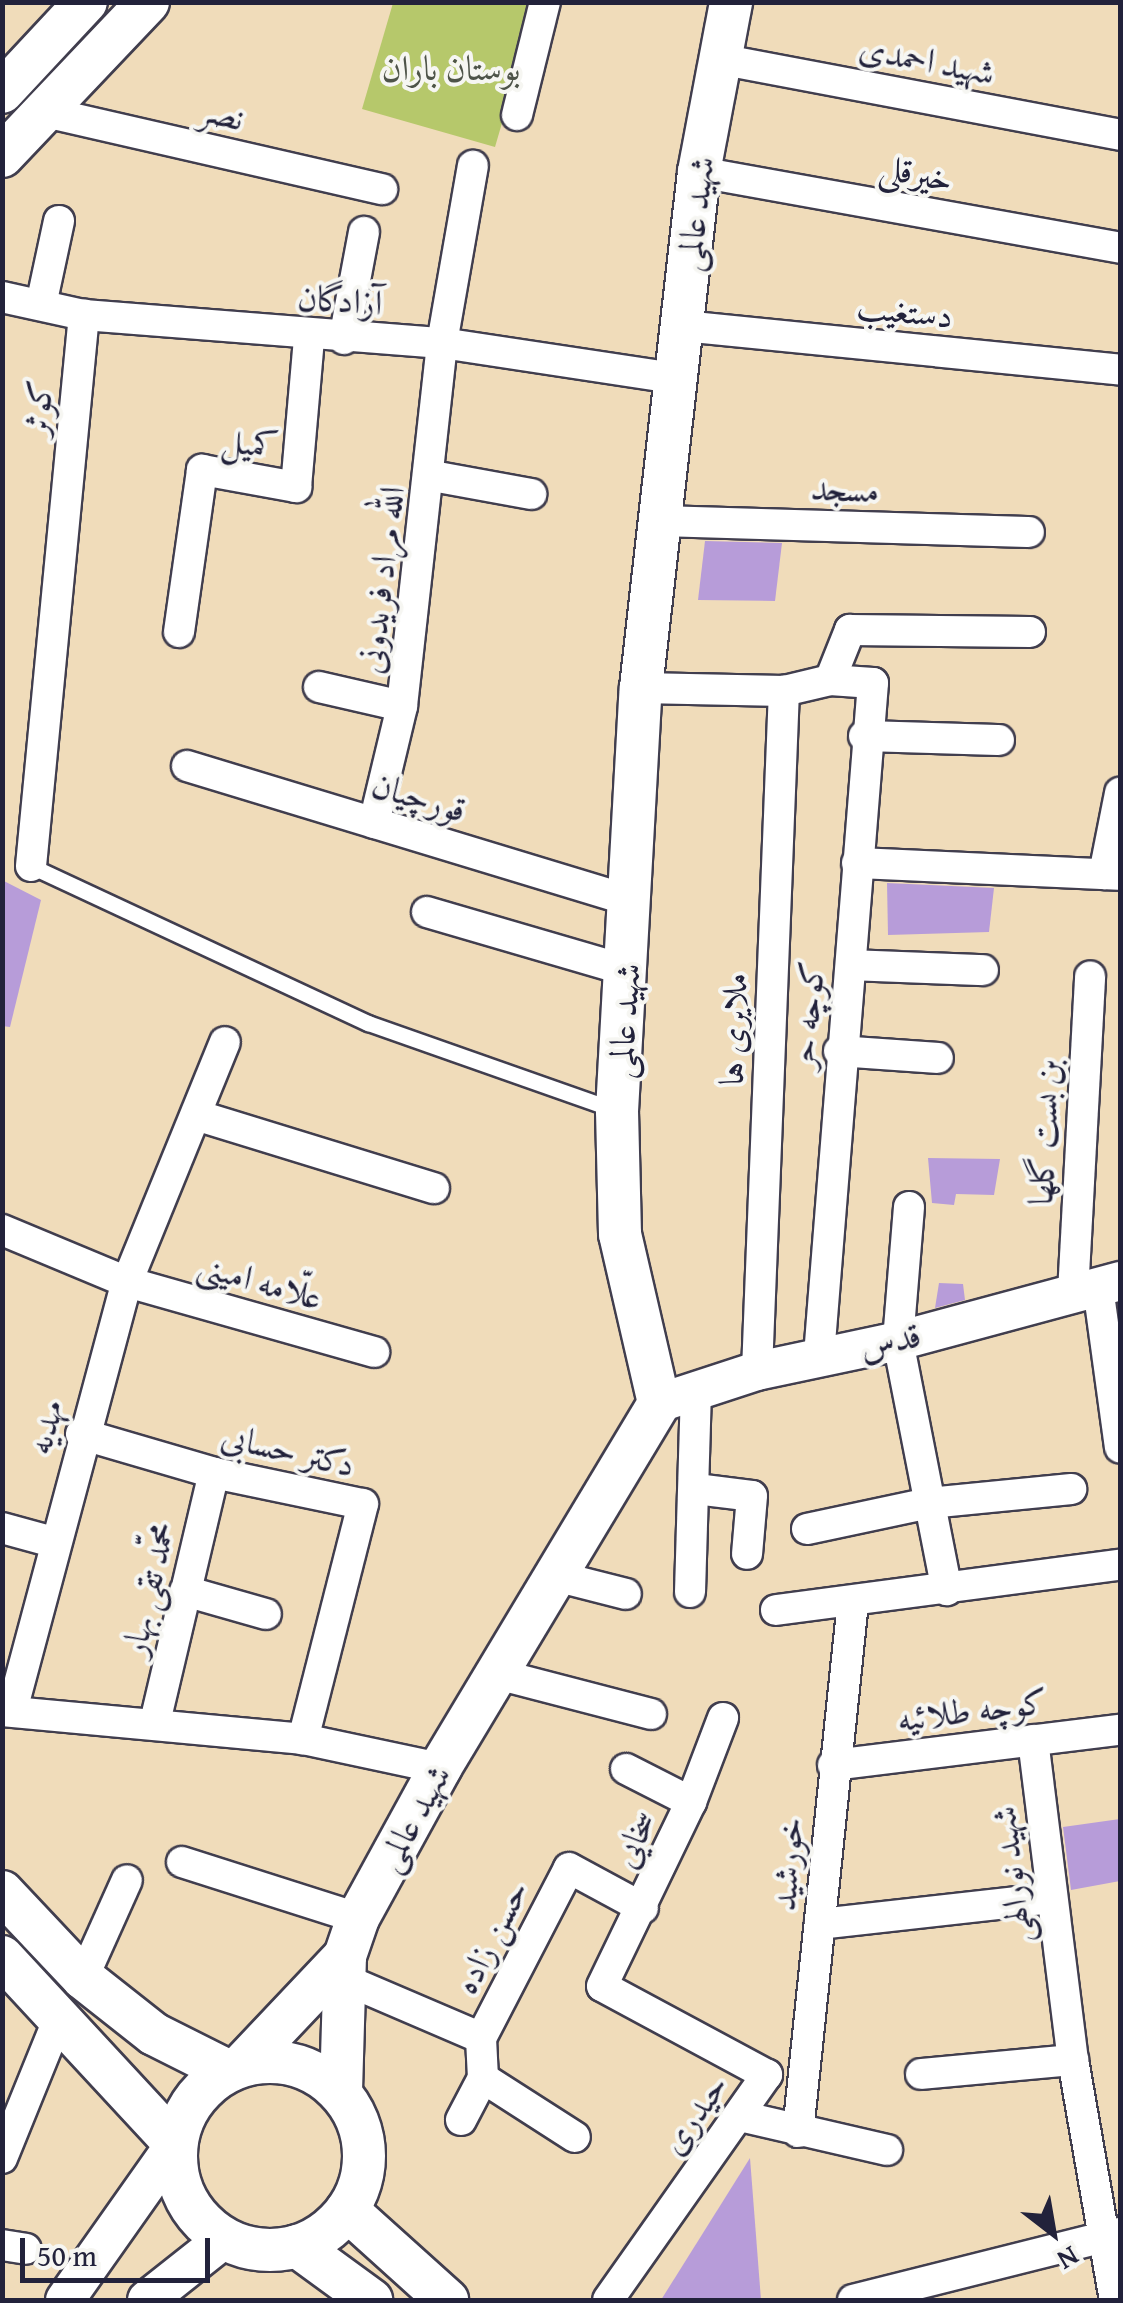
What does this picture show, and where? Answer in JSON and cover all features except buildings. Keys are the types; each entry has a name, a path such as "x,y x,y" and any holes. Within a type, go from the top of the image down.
{"main road":[{"path":"2,92 86,2"},
{"path":"2,156 148,2"},
{"name":"شهید عالمی","path":"235,2068 350,1952 440,1768 500,1674 555,1576 678,1398 620,1234 617,1111 629,972 642,688 698,172 720,59 722,5"},
{"path":"2,1892 83,1978 154,2034 235,2068 296,2064 342,2094 363,2138 364,2163 347,2210 297,2246 260,2249 224,2239 184,2197 176,2144 184,2114 235,2068"},
{"name":"شهید عالمی","path":"342,2094 350,1952"},
{"path":"2,1957 60,2014 176,2144"},
{"path":"347,2210 447,2300"},
{"path":"297,2246 372,2300"}],"street":[{"path":"517,115 545,2"},
{"name":"شهید احمدی","path":"720,59 1120,135"},
{"name":"نصر","path":"45,112 382,189"},
{"name":"الله مراد فریدونی","path":"374,822 402,706 432,476 442,343 473,166"},
{"name":"خیرقلی","path":"698,172 1120,248"},
{"path":"41,305 60,221"},
{"path":"344,339 364,232"},
{"name":"آزادگان","path":"2,297 84,315 344,339 442,343 674,378"},
{"name":"کوثر","path":"31,866 84,315"},
{"name":"دستغیب","path":"682,326 1120,370"},
{"name":"کمیل","path":"179,632 202,470 296,488 309,336"},
{"path":"432,476 532,494"},
{"name":"مسجد","path":"659,521 1029,532"},
{"path":"642,688 784,691 830,680 850,630 1030,632"},
{"name":"کوچه حر","path":"819,1356 839,1052 851,965 864,736 872,683 830,680"},
{"path":"318,687 402,706"},
{"name":"ملایری ها","path":"757,1371 784,691"},
{"path":"864,736 998,740"},
{"name":"قورچیان","path":"187,766 630,900"},
{"path":"857,863 1112,875 1120,793"},
{"path":"427,912 629,972"},
{"path":"851,965 983,970"},
{"name":"بن بست گلها","path":"1090,976 1097,1287 1120,1448"},
{"name":"مهدیه","path":"225,1042 127,1282 7,1710 303,1739 440,1768"},
{"path":"839,1052 938,1058"},
{"path":"196,1115 434,1188"},
{"path":"909,1207 898,1341 947,1590"},
{"name":"علّامه امینی","path":"2,1230 127,1282 374,1352"},
{"name":"قدس","path":"678,1398 757,1371 898,1341 1097,1287"},
{"path":"678,1398 696,1489 690,1592"},
{"name":"دکتر حسابی","path":"82,1434 214,1473 363,1504 303,1739"},
{"name":"محمّد تقی بهار","path":"156,1722 214,1473"},
{"path":"696,1489 752,1496 747,1554"},
{"path":"807,1529 930,1503 1071,1489"},
{"path":"2,1528 53,1542"},
{"path":"776,1610 1120,1565"},
{"path":"555,1576 626,1594"},
{"path":"186,1591 266,1614"},
{"name":"خورشید","path":"798,2132 852,1602"},
{"path":"500,1674 651,1714"},
{"name":"سخایی","path":"602,1986 691,1802 722,1718"},
{"name":"کوچه طلائیه","path":"834,1765 1120,1730"},
{"name":"شهید نورالهی","path":"1032,1740 1073,2060 1113,2235"},
{"path":"626,1768 691,1802"},
{"path":"182,1862 350,1952 481,2038"},
{"name":"حسن زاده","path":"462,2120 483,2078 481,2038 569,1868 643,1908"},
{"path":"83,1978 127,1880"},
{"path":"820,1924 1050,1898"},
{"name":"حیدری","path":"602,1986 767,2075 608,2300"},
{"path":"6,2140 60,2014"},
{"path":"921,2074 1073,2060"},
{"path":"483,2078 575,2137"},
{"path":"740,2116 887,2150"},
{"path":"64,2300 176,2144"},
{"path":"853,2300 1113,2235 1115,2300"},
{"path":"155,2296 224,2239"}],"lane":[{"path":"31,866 368,1023 617,1111"}],"green space":[{"name":"بوستان باران","path":"393,3 537,3 495,147 362,109"}]}
